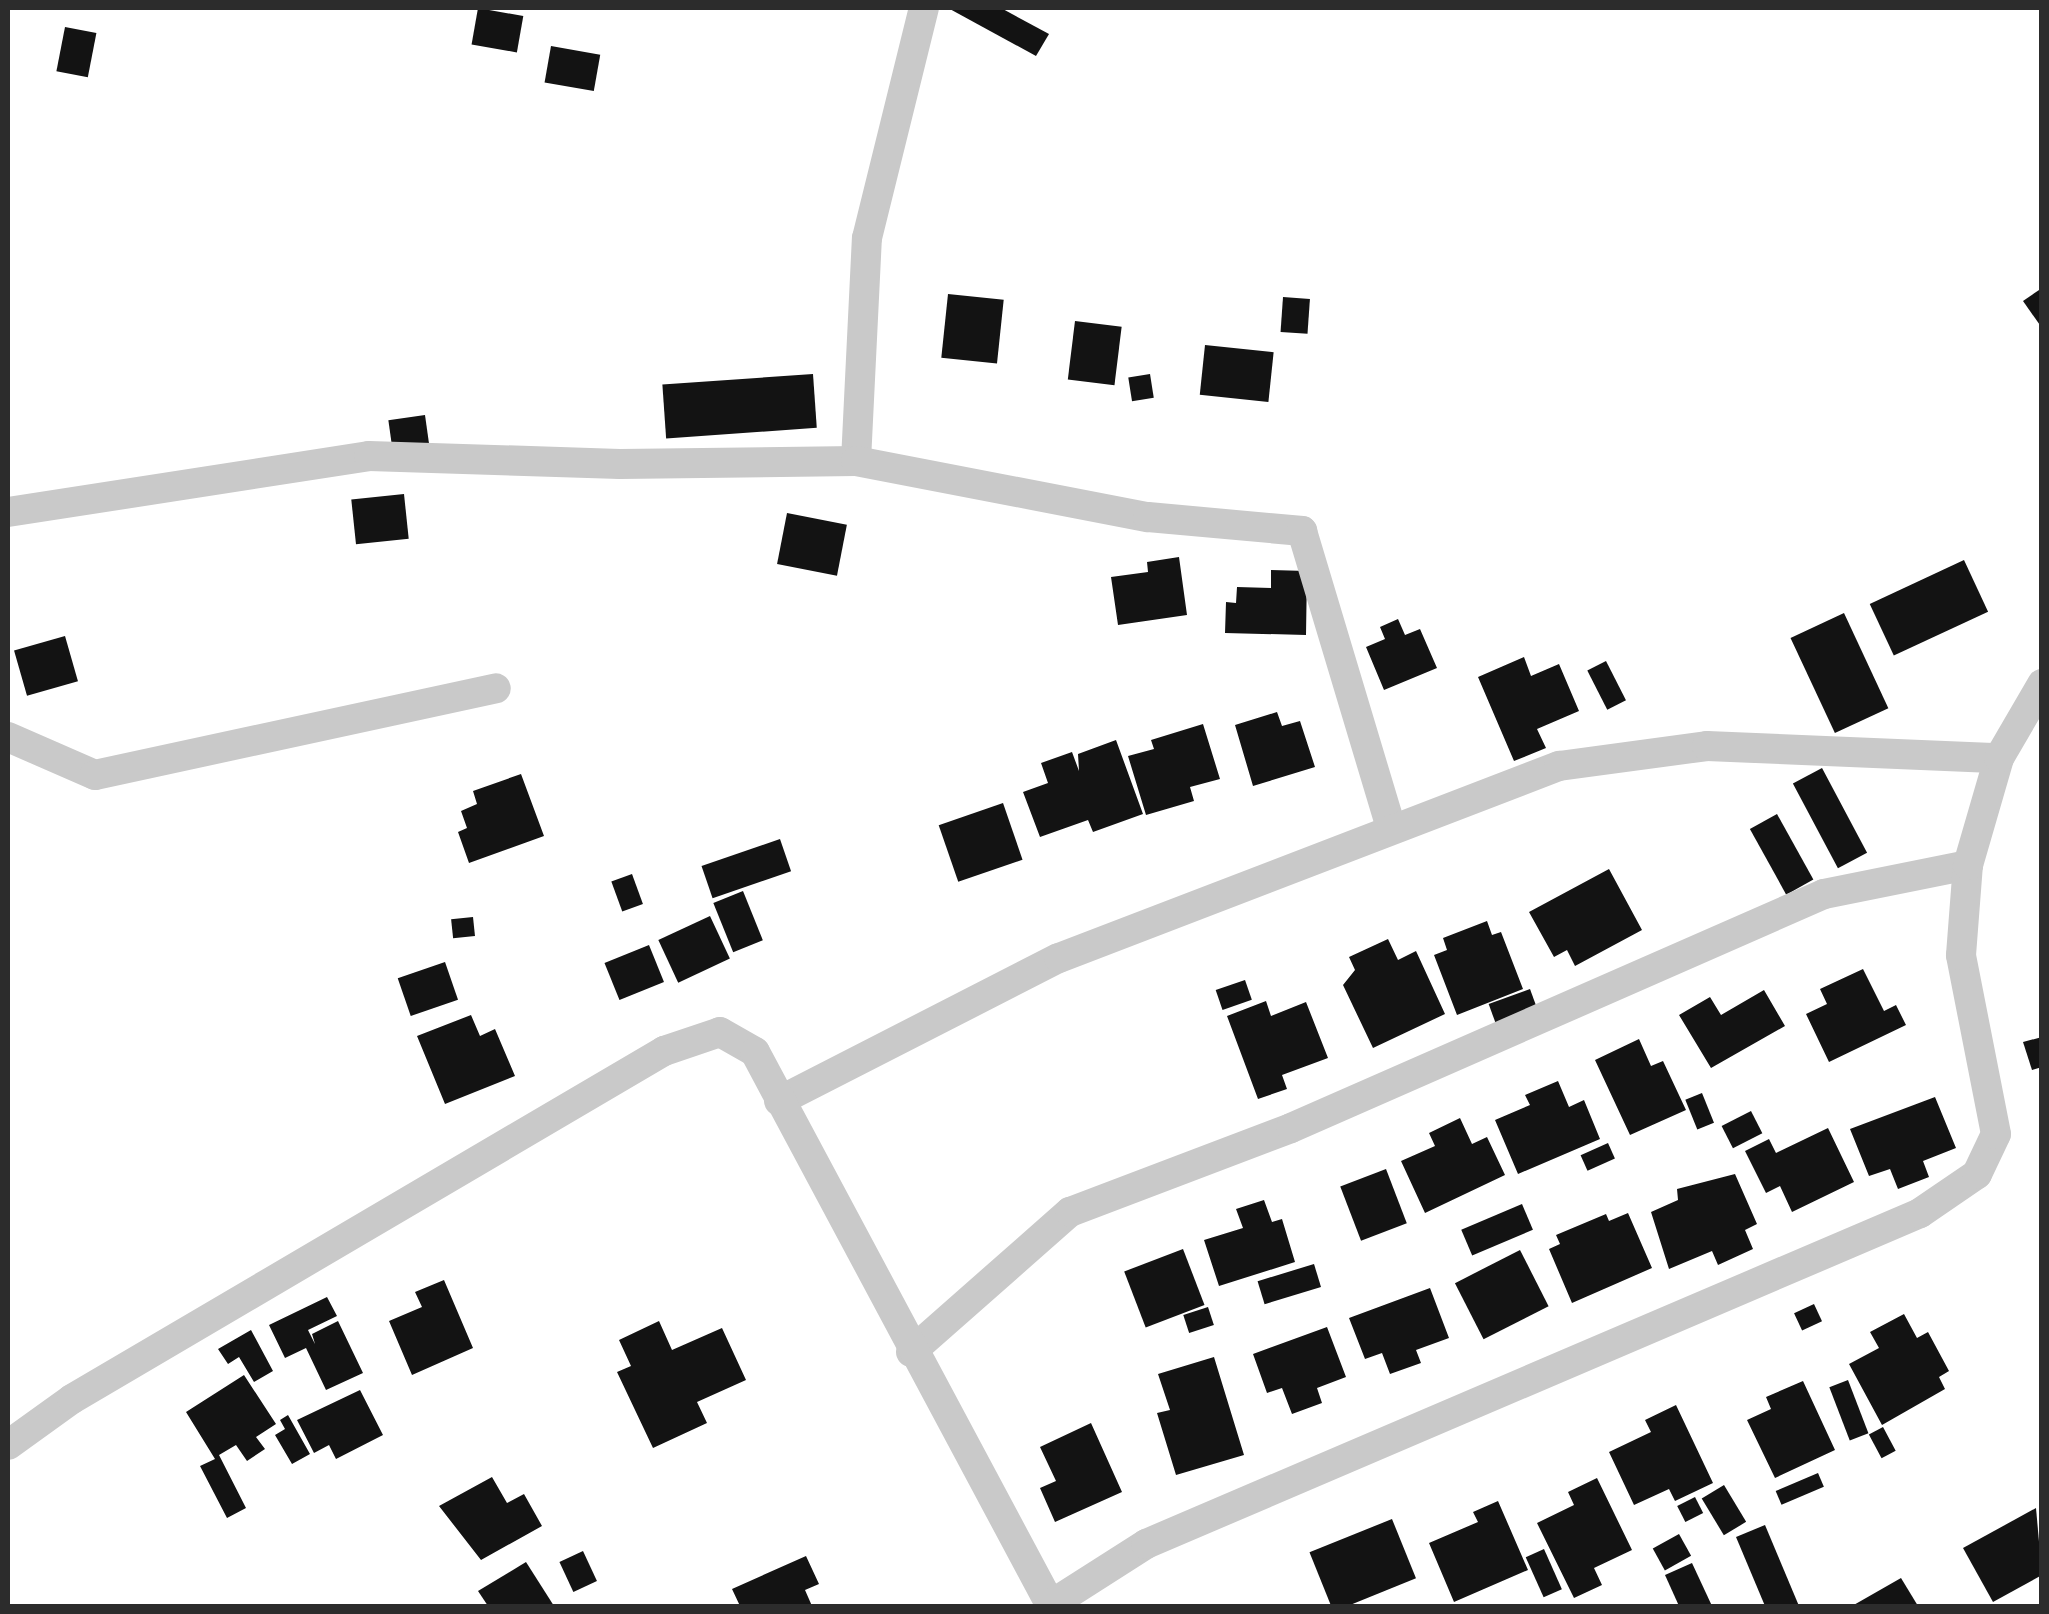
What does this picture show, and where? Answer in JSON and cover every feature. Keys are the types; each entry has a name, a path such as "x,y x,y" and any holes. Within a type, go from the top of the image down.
{"street":[{"path":"856,460 867,238 924,8"},
{"path":"8,512 368,456 620,464 856,460 1148,517 1302,532 1391,828"},
{"path":"8,1444 72,1399 664,1051 720,1032 755,1052 911,1352 1050,1606 1146,1544 1920,1213 1977,1174 1996,1134 1961,954 1968,865 1999,758 2042,684"},
{"path":"8,737 95,775 496,688"},
{"path":"779,1102 1059,958 1559,766 1707,746 1817,746 1999,758"},
{"path":"911,1352 1070,1212 1291,1128 1824,894 1968,865"}],"building":[{"path":"478,8 523,16 517,52 472,44"},
{"path":"948,8 1001,8 1049,34 1036,56"},
{"path":"65,27 96,33 88,77 56,71"},
{"path":"551,46 600,55 594,91 545,82"},
{"path":"2042,288 2042,328 2023,301"},
{"path":"948,294 1004,300 997,364 941,358"},
{"path":"1283,297 1310,299 1307,334 1281,332"},
{"path":"1075,321 1122,327 1114,385 1068,380"},
{"path":"1205,345 1274,352 1268,402 1200,395"},
{"path":"813,374 817,428 666,438 662,385"},
{"path":"1150,374 1154,398 1132,401 1128,377"},
{"path":"425,415 431,460 395,465 388,420"},
{"path":"404,494 409,539 356,544 351,500"},
{"path":"787,513 847,525 837,576 777,564"},
{"path":"1179,557 1187,615 1118,625 1111,577 1148,572 1147,562"},
{"path":"1964,560 1988,612 1894,656 1870,604"},
{"path":"1271,570 1307,571 1306,635 1225,633 1226,602 1236,603 1237,587 1271,588"},
{"path":"1844,613 1888,708 1835,733 1791,638"},
{"path":"1398,619 1405,635 1420,629 1437,668 1384,690 1366,647 1385,639 1380,627"},
{"path":"65,636 78,681 27,696 14,651"},
{"path":"1524,657 1531,676 1559,664 1579,711 1537,729 1546,748 1514,761 1478,677"},
{"path":"1606,661 1626,700 1607,710 1587,671"},
{"path":"1277,712 1282,726 1300,721 1315,767 1253,786 1235,725"},
{"path":"1203,724 1220,779 1190,787 1194,801 1146,815 1128,756 1154,749 1151,740"},
{"path":"1116,740 1143,814 1093,832 1088,820 1040,837 1023,792 1048,783 1041,763 1072,752 1079,771 1078,754"},
{"path":"1822,768 1867,853 1838,868 1793,783"},
{"path":"521,774 544,836 469,863 458,832 467,828 461,811 477,804 473,791"},
{"path":"1003,803 1023,860 958,882 939,825"},
{"path":"1777,814 1813,880 1786,895 1750,829"},
{"path":"780,839 791,871 713,898 702,866"},
{"path":"1609,869 1642,930 1575,966 1567,950 1554,957 1529,912"},
{"path":"632,874 643,904 622,912 611,882"},
{"path":"743,891 763,940 733,952 713,903"},
{"path":"710,916 730,959 678,983 658,940"},
{"path":"473,917 475,936 453,938 451,919"},
{"path":"1487,921 1492,935 1501,932 1523,989 1457,1015 1434,955 1447,950 1443,938"},
{"path":"1388,939 1398,960 1416,951 1445,1014 1373,1048 1343,985 1355,970 1349,957"},
{"path":"649,945 664,982 619,1000 604,963"},
{"path":"445,962 458,1000 411,1016 398,978"},
{"path":"1863,969 1884,1011 1896,1005 1906,1025 1829,1062 1806,1014 1827,1004 1820,989"},
{"path":"1245,980 1252,1000 1223,1010 1216,990"},
{"path":"1530,989 1537,1008 1495,1023 1489,1004"},
{"path":"1764,990 1785,1026 1711,1068 1679,1015 1710,997 1721,1015"},
{"path":"1266,1001 1271,1016 1306,1002 1328,1058 1282,1075 1287,1089 1258,1099 1227,1016"},
{"path":"471,1015 480,1036 495,1029 515,1076 445,1104 417,1036"},
{"path":"2042,1037 2042,1067 2032,1070 2023,1042"},
{"path":"1639,1039 1651,1066 1663,1061 1686,1110 1630,1135 1595,1060"},
{"path":"1558,1081 1569,1107 1584,1100 1600,1139 1518,1174 1495,1120 1530,1105 1525,1095"},
{"path":"1702,1093 1714,1123 1697,1129 1685,1100"},
{"path":"1935,1097 1956,1148 1923,1161 1929,1177 1898,1189 1890,1169 1869,1176 1850,1129"},
{"path":"1751,1111 1762,1133 1733,1148 1722,1126"},
{"path":"1460,1118 1472,1144 1487,1137 1505,1175 1425,1213 1401,1161 1435,1146 1429,1133"},
{"path":"1828,1128 1854,1182 1792,1212 1780,1186 1766,1193 1745,1151 1769,1139 1776,1153"},
{"path":"1608,1143 1615,1159 1588,1171 1581,1155"},
{"path":"1386,1169 1407,1223 1361,1241 1340,1187"},
{"path":"1735,1174 1757,1224 1745,1230 1753,1249 1718,1265 1712,1251 1669,1269 1651,1212 1678,1200 1677,1189"},
{"path":"1264,1200 1272,1222 1282,1219 1295,1262 1219,1286 1204,1240 1243,1228 1236,1209"},
{"path":"1522,1204 1533,1230 1472,1256 1461,1230"},
{"path":"1628,1213 1652,1268 1572,1303 1549,1249 1560,1244 1556,1235 1606,1214 1609,1221"},
{"path":"1183,1249 1205,1305 1146,1328 1124,1272"},
{"path":"1520,1250 1549,1306 1484,1339 1455,1283"},
{"path":"1314,1264 1321,1287 1265,1304 1258,1281"},
{"path":"444,1280 473,1348 412,1375 389,1321 422,1307 415,1292"},
{"path":"1430,1288 1449,1338 1416,1350 1421,1363 1390,1374 1382,1353 1365,1359 1349,1318"},
{"path":"327,1297 337,1316 308,1330 315,1344 312,1334 338,1321 363,1373 326,1390 306,1348 285,1358 269,1325"},
{"path":"1814,1304 1822,1321 1802,1331 1794,1313"},
{"path":"1208,1307 1214,1325 1189,1333 1183,1315"},
{"path":"1904,1314 1917,1338 1928,1332 1949,1371 1939,1377 1945,1389 1882,1425 1849,1364 1879,1348 1870,1332"},
{"path":"659,1321 672,1350 722,1328 746,1380 697,1402 707,1423 653,1448 617,1372 631,1366 619,1340"},
{"path":"1327,1327 1346,1377 1317,1388 1322,1403 1292,1414 1282,1388 1267,1393 1253,1354"},
{"path":"251,1330 273,1371 254,1382 239,1357 228,1364 218,1349"},
{"path":"1214,1357 1244,1455 1176,1475 1157,1413 1170,1410 1158,1374"},
{"path":"244,1375 276,1424 256,1437 265,1449 247,1461 236,1445 219,1455 246,1508 227,1518 200,1466 215,1459 186,1412"},
{"path":"1848,1380 1868,1433 1850,1440 1829,1387"},
{"path":"1803,1381 1835,1450 1775,1478 1747,1420 1771,1409 1766,1397"},
{"path":"360,1390 383,1435 336,1459 329,1445 314,1453 297,1420"},
{"path":"1676,1405 1713,1483 1675,1501 1669,1489 1634,1505 1609,1452 1651,1432 1645,1420"},
{"path":"288,1415 310,1454 292,1464 275,1435 285,1429 280,1420"},
{"path":"1091,1423 1122,1492 1055,1522 1040,1488 1056,1481 1040,1447"},
{"path":"1883,1427 1896,1451 1882,1458 1869,1435"},
{"path":"1818,1473 1824,1487 1782,1505 1776,1491"},
{"path":"492,1477 507,1503 524,1494 542,1526 481,1560 439,1506"},
{"path":"1597,1478 1632,1550 1594,1568 1602,1585 1574,1598 1537,1523 1574,1505 1568,1492"},
{"path":"1724,1485 1746,1522 1724,1535 1702,1498"},
{"path":"1695,1497 1703,1513 1685,1522 1677,1506"},
{"path":"1498,1501 1528,1570 1454,1602 1429,1543 1478,1522 1473,1512"},
{"path":"2036,1508 2042,1575 1993,1602 1963,1548"},
{"path":"1392,1519 1416,1578 1348,1606 1331,1606 1309,1552"},
{"path":"1765,1525 1799,1606 1765,1606 1736,1537"},
{"path":"1679,1534 1691,1556 1665,1570 1653,1549"},
{"path":"1544,1549 1562,1589 1544,1597 1526,1557"},
{"path":"583,1551 597,1581 573,1592 559,1562"},
{"path":"806,1556 819,1584 805,1590 812,1606 740,1606 732,1589"},
{"path":"526,1562 554,1606 488,1606 478,1591"},
{"path":"1692,1563 1712,1606 1679,1606 1665,1575"},
{"path":"1901,1578 1918,1606 1852,1606"}]}
